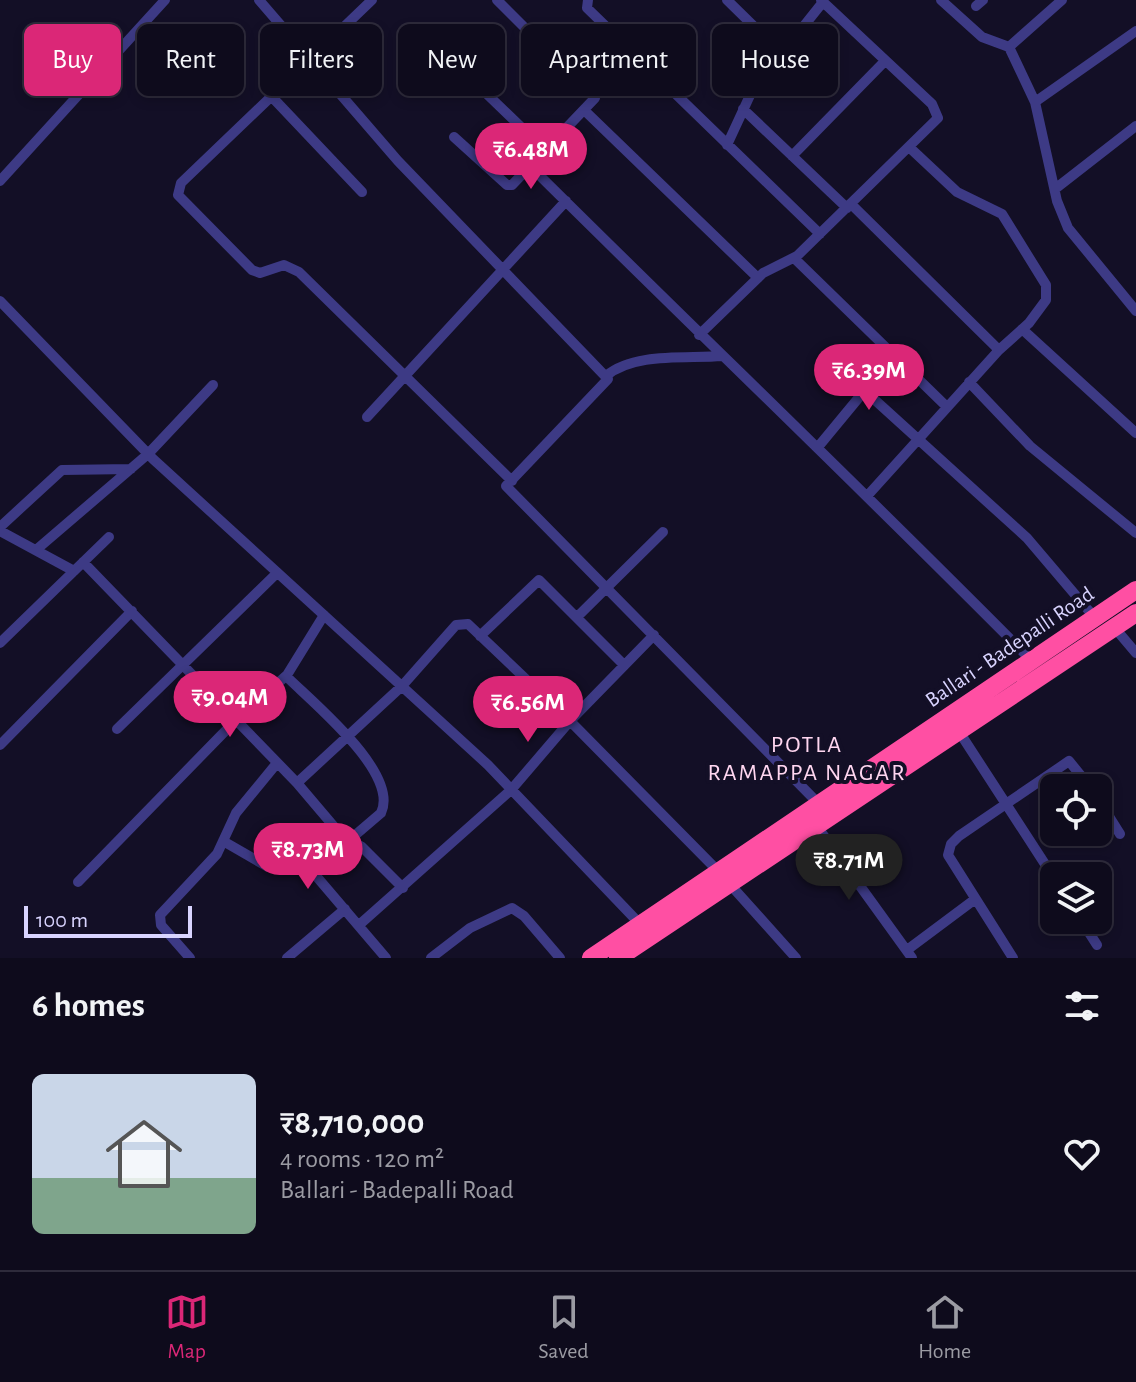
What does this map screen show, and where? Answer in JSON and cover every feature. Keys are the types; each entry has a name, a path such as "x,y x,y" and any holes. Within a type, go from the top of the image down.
{"highway":[{"name":"Ballari - Badepalli Road","path":"618,958 817,802 1136,590"},
{"name":"Ballari - Badepalli Road","path":"591,958 639,923 816,825 1136,613"}],"street":[{"path":"0,181 165,0"},
{"path":"259,0 280,24"},
{"path":"348,24 372,0"},
{"path":"497,0 521,24"},
{"path":"588,0 587,8 820,234"},
{"path":"727,0 751,24"},
{"path":"941,0 982,37 1009,47 1035,102 1055,189 1068,228 1136,311"},
{"path":"1009,47 1062,0"},
{"path":"699,335 773,265 794,258 938,118 938,112 822,1 803,24"},
{"path":"1035,102 1136,31"},
{"path":"792,156 885,61"},
{"path":"343,96 398,161 608,379 506,486 817,802"},
{"path":"489,96 546,151"},
{"path":"727,145 751,96"},
{"path":"362,192 272,97 181,183 178,195 252,270 260,273 284,265 299,272 512,481"},
{"path":"454,137 507,185 514,184 595,98"},
{"path":"743,109 999,350"},
{"path":"584,110 758,278"},
{"path":"1055,189 1136,126"},
{"path":"868,495 921,441 969,382 1042,307 1047,290 1000,212 957,192 909,147"},
{"path":"531,167 699,335 868,495 1032,661"},
{"path":"367,417 566,201"},
{"path":"794,258 947,407"},
{"path":"0,301 148,454 511,790 639,923"},
{"path":"1022,329 1136,433"},
{"path":"818,447 894,355"},
{"path":"606,376 633,363 722,356"},
{"path":"969,382 1030,446 1136,533"},
{"path":"36,550 148,454 213,385"},
{"path":"865,391 1027,538 1095,618"},
{"path":"74,571 0,529 62,470 131,469"},
{"path":"577,617 663,532"},
{"path":"0,643 109,537"},
{"path":"83,562 349,841 362,847 403,888"},
{"path":"117,729 277,573"},
{"path":"480,636 539,580 624,665"},
{"path":"0,745 132,611"},
{"path":"78,882 236,720 286,676 324,615"},
{"path":"297,783 402,686 456,625 468,624 570,721 724,877 796,958"},
{"path":"1114,627 1136,653"},
{"path":"359,925 511,790 570,721 654,635"},
{"path":"286,676 347,736 376,774 384,807 312,872"},
{"path":"958,730 1044,862"},
{"path":"1050,774 1069,761 1080,774"},
{"path":"190,958 161,925 159,918 211,861 251,792 277,763"},
{"path":"1013,958 948,855 949,847 955,839 1040,780"},
{"path":"1112,821 1120,834"},
{"path":"816,825 910,954 974,900"},
{"path":"223,841 268,867 312,872 386,958"},
{"path":"431,958 470,928 512,908 524,916 560,958"},
{"path":"287,958 345,909"},
{"path":"1090,934 1097,945"}],"district":[{"name":"POTLA RAMAPPA NAGAR","path":"807,758"}]}
